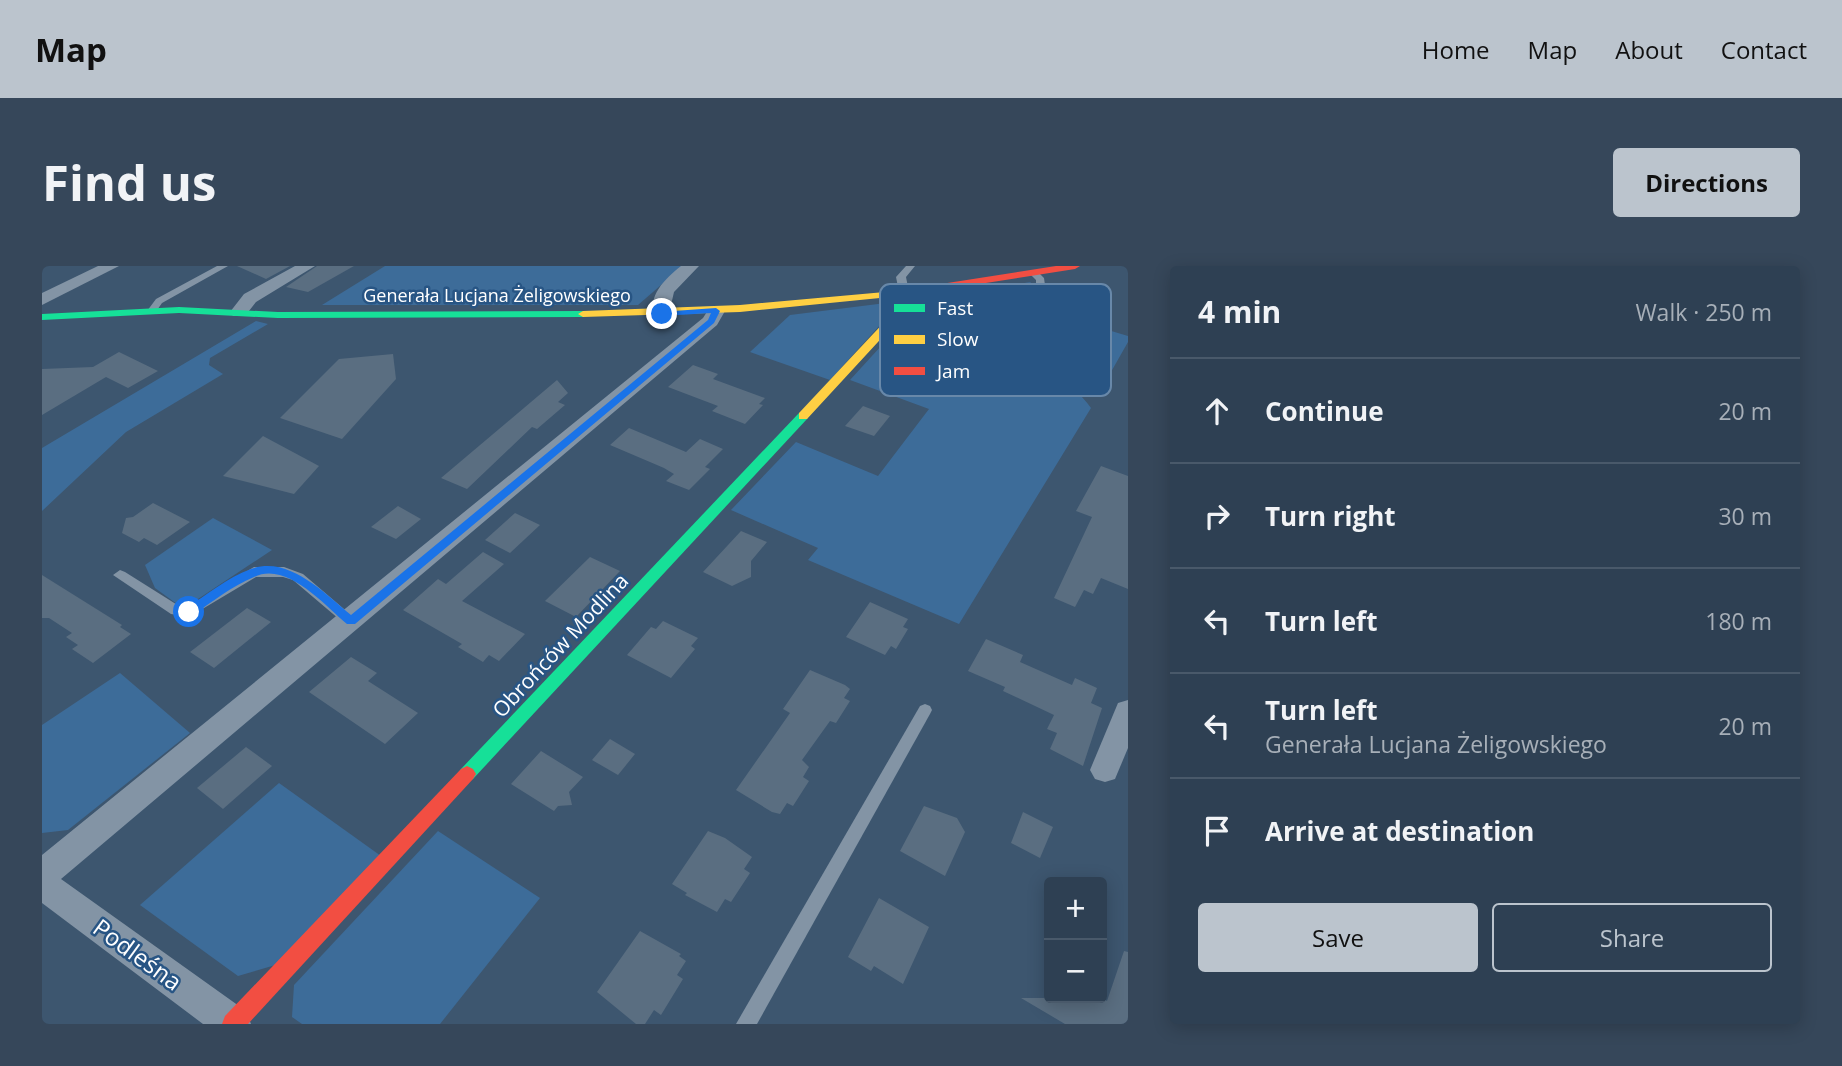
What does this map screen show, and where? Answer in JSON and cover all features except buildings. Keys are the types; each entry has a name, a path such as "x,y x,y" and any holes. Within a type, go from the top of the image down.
{"street":[{"path":"42,300 111,266"},
{"path":"239,312 250,298 307,266"},
{"path":"662,314 661,301 665,288 691,266"},
{"name":"Generała Lucjana Żeligowskiego","path":"961,284 1075,266"},
{"name":"Generała Lucjana Żeligowskiego","path":"42,317 152,311 278,315 662,314 880,295"},
{"path":"42,875 711,321 716,311"},
{"name":"Obrońców Modlina","path":"233,1024 880,333"},
{"path":"1105,770 1128,711"},
{"name":"Podleśna","path":"42,884 233,1024"}],"lane":[{"path":"152,311 159,301 224,266"},
{"path":"904,284 901,277 911,266"},
{"path":"1034,273 1041,280 1040,284"},
{"path":"120,575 176,611 189,612 254,572 284,572 298,577 351,621"},
{"path":"746,1024 925,710"}],"shaded area":[{"path":"385,266 683,266 638,305 322,305"},
{"path":"880,304 880,325 830,380 750,352 790,315"},
{"path":"256,321 268,324 210,358 209,365 223,374 126,432 42,511 42,448"},
{"path":"1111,331 1128,336 1128,342 1111,372"},
{"path":"880,347 880,391 850,380"},
{"path":"894,396 1081,396 1091,408 959,624 808,560 818,548 731,510 796,442 878,476 929,409"},
{"path":"213,518 272,550 192,603 177,604 155,588 145,565"},
{"path":"120,673 190,733 68,830 42,833 42,725"},
{"path":"279,783 381,856 279,964 238,976 140,905"},
{"path":"438,831 540,898 440,1024 302,1024 292,1017 294,985"}],"traffic: fast":[{"path":"42,317 179,310 278,315 583,314"},
{"path":"467,774 803,416"}],"traffic: slow":[{"path":"583,314 662,313 880,296"},
{"path":"803,416 880,333"}],"traffic: jam":[{"path":"960,284 1075,266"},
{"path":"233,1024 467,774"}],"route":[{"path":"189,612 254,572 272,571 298,577 351,621 711,321 716,311 662,314"}]}
